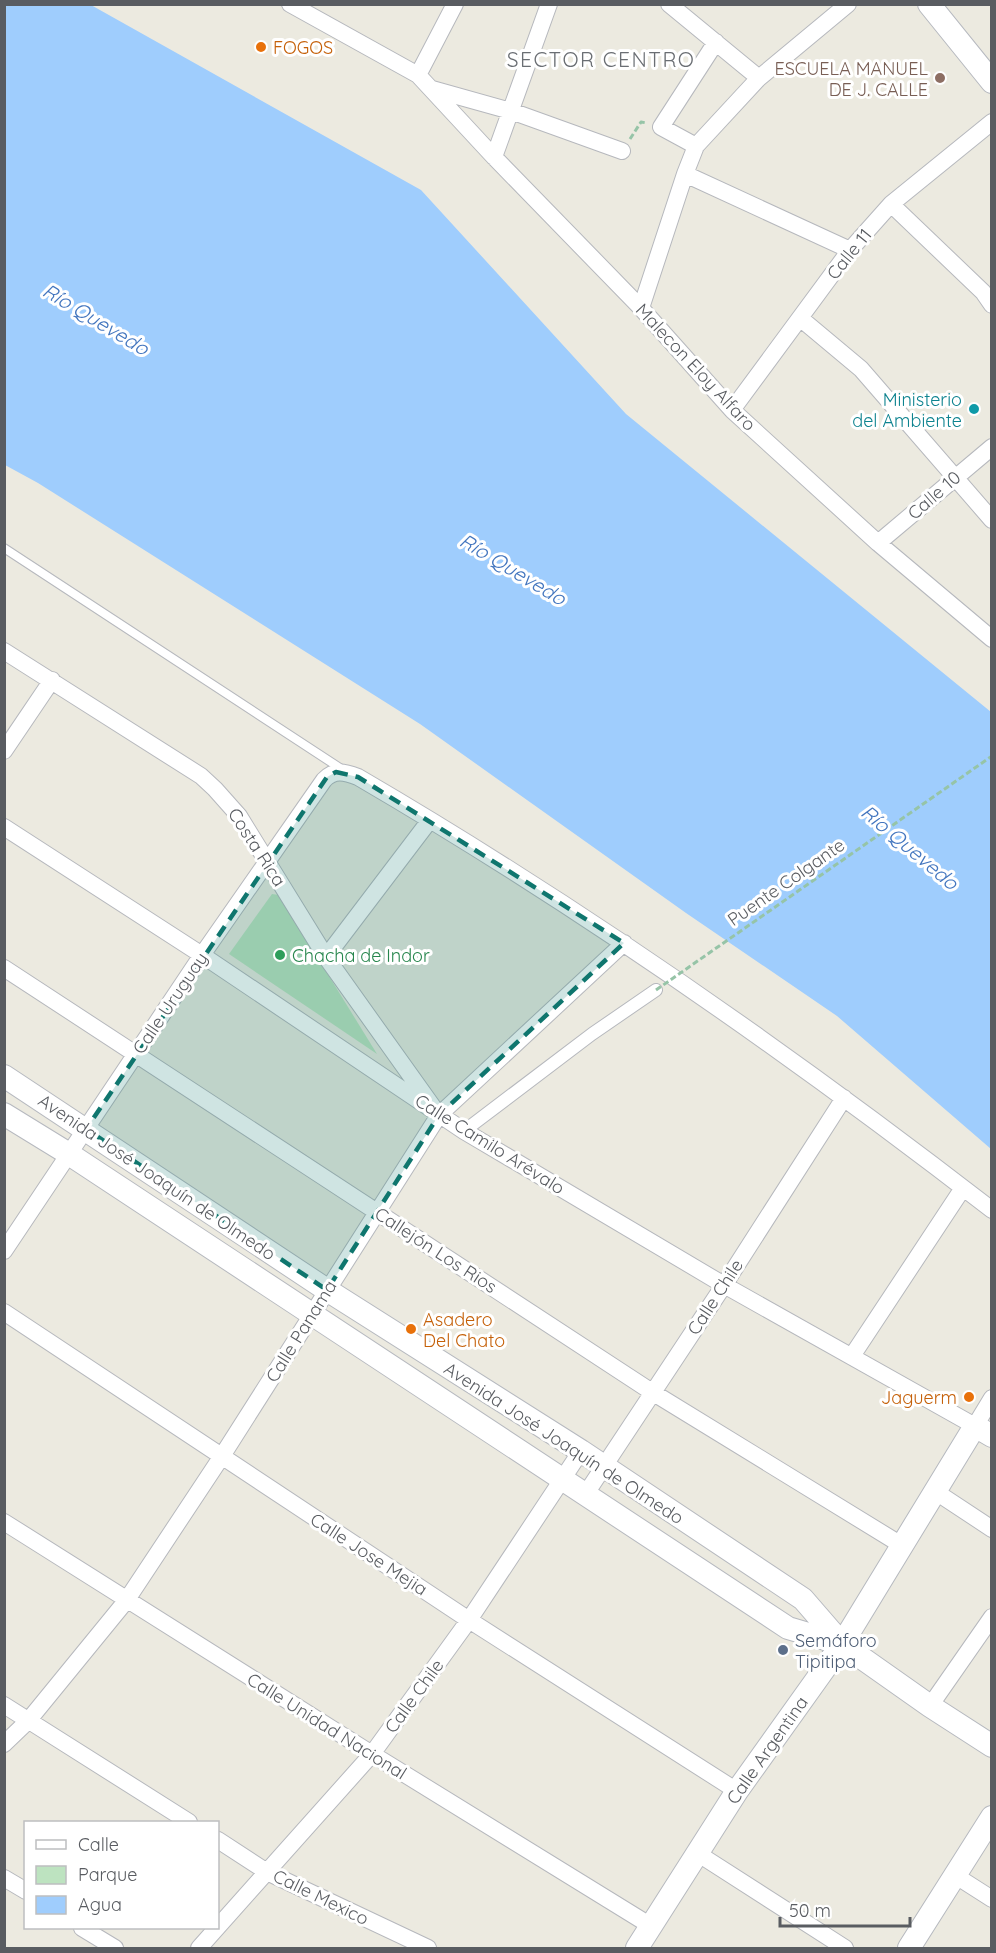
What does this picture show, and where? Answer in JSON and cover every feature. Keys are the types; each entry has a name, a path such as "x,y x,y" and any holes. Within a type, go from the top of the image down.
{"main road":[{"path":"929,4 992,82"},
{"name":"Avenida José Joaquín de Olmedo","path":"4,1076 327,1290 581,1451 803,1599 842,1644 992,1746"},
{"name":"Avenida José Joaquín de Olmedo","path":"4,1114 788,1628 842,1644"},
{"name":"Calle Argentina","path":"637,1948 737,1791 842,1644 936,1492 983,1431"},
{"path":"909,1948 992,1817"}],"street":[{"path":"290,4 418,75 456,4"},
{"path":"494,157 549,4"},
{"path":"669,4 759,78"},
{"path":"641,308 696,146 759,78 848,4"},
{"path":"696,146 661,126 716,42"},
{"name":"Malecon Eloy Alfaro","path":"418,75 641,308 732,410 878,543 992,639"},
{"path":"430,89 511,111 622,151"},
{"name":"Calle 11","path":"732,410 850,250 891,204 992,122"},
{"path":"685,174 850,250"},
{"path":"891,204 983,292 992,305"},
{"path":"800,318 861,369 992,520"},
{"name":"Calle 10","path":"878,543 992,447"},
{"name":"Costa Rica","path":"4,651 208,782 239,816 326,957 439,1115"},
{"path":"4,752 52,680"},
{"name":"Calle Uruguay","path":"4,1251 202,955 327,777 336,772 348,773"},
{"path":"348,773 430,820 624,943 844,1098 992,1209"},
{"path":"326,957 430,820"},
{"name":"Calle Camilo Arévalo","path":"4,827 202,955 464,1131 724,1285 983,1431"},
{"name":"Calle Panama","path":"4,1744 28,1720 126,1600 222,1456 439,1115 624,943"},
{"name":"Callejón Los Rios","path":"4,968 652,1392 903,1546"},
{"path":"464,1131 592,1034 656,990"},
{"name":"Calle Chile","path":"585,1495 844,1098"},
{"path":"852,1356 963,1188"},
{"name":"Calle Jose Mejia","path":"4,1312 469,1620 737,1791"},
{"name":"Calle Argentina","path":"983,1431 992,1398"},
{"name":"Calle Chile","path":"219,1926 372,1754 469,1620 581,1451"},
{"path":"936,1492 992,1529"},
{"name":"Calle Unidad Nacional","path":"4,1522 372,1754 651,1926"},
{"path":"930,1706 992,1617"},
{"path":"4,1705 187,1821"},
{"name":"Calle Mexico","path":"219,1841 267,1872 428,1948"},
{"path":"697,1853 845,1948"},
{"path":"956,1876 992,1899"},
{"path":"4,1878 24,1890"},
{"path":"84,1929 115,1948"},
{"name":"Calle Chile","path":"199,1948 216,1929"}],"lane":[{"path":"4,548 348,773"}],"path":[{"path":"622,151 641,122 661,126"},
{"name":"Puente Colgante","path":"656,990 992,756"}],"highlighted area":[{"path":"336,772 358,777 624,943 439,1115 327,1290 86,1129 327,777"}],"green space":[{"path":"272,894 279,895 377,1054 229,954"}],"water":[{"name":"Río Quevedo","path":"5,4 91,5 421,190 626,414 991,712 991,1149 837,1016 686,913 420,724 38,483 5,465"}],"place":[{"name":"FOGOS","path":"261,47"},
{"name":"ESCUELA MANUEL DE J. CALLE","path":"940,78"},
{"name":"Ministerio del Ambiente","path":"974,409"},
{"name":"Chacha de Indor","path":"280,955"},
{"name":"Asadero Del Chato","path":"411,1329"},
{"name":"Jaguerm","path":"969,1397"},
{"name":"Semáforo Tipitipa","path":"783,1650"}],"district":[{"name":"SECTOR CENTRO","path":"601,59"}]}
